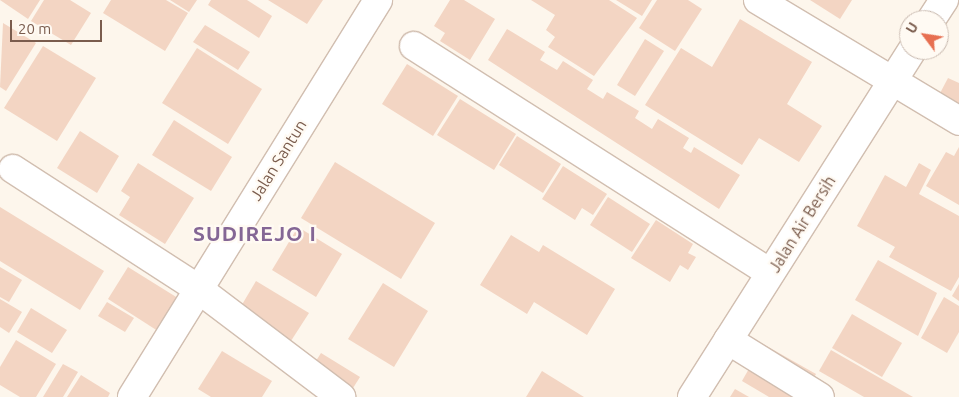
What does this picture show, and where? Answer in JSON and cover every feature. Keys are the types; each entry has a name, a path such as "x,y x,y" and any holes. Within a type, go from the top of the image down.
{"street":[{"name":"Jalan Santun","path":"132,397 197,288 378,0"},
{"path":"758,0 959,121"},
{"path":"414,46 770,273"},
{"name":"Jalan Air Bersih","path":"698,395 728,340 906,60"},
{"path":"13,170 197,288 341,397"},
{"path":"728,340 820,397"}],"building":[{"path":"0,0 40,0 28,19"},
{"path":"44,0 70,0 91,13 71,45 31,21"},
{"path":"111,0 166,0 188,13 165,51 103,13"},
{"path":"170,0 197,0 189,12"},
{"path":"211,0 247,0 272,16 259,38 208,5"},
{"path":"268,0 323,0 307,24"},
{"path":"450,0 464,0 495,19 470,60 440,41 445,33 434,26"},
{"path":"531,0 609,0 637,18 594,76 548,47 555,37 546,30 555,15"},
{"path":"616,0 652,0 642,16"},
{"path":"657,0 688,0 702,9 675,51 639,28"},
{"path":"810,0 852,0 840,19"},
{"path":"740,19 812,62 787,104 822,126 799,162 759,138 742,165 645,105 681,48 712,67"},
{"path":"3,23 36,43 6,91 0,87"},
{"path":"205,25 250,52 238,70 193,42"},
{"path":"507,29 545,52 540,60 557,70 563,61 593,80 587,89 603,99 607,92 639,111 635,118 652,129 658,119 689,138 683,148 691,153 694,147 740,175 719,209 488,60"},
{"path":"645,39 664,51 635,96 617,85"},
{"path":"43,46 96,78 57,141 4,108"},
{"path":"197,48 262,89 228,144 162,103"},
{"path":"407,64 458,96 433,136 382,104"},
{"path":"948,78 959,83 959,109 938,97"},
{"path":"460,99 516,134 494,170 437,135"},
{"path":"174,120 232,157 211,191 152,155"},
{"path":"80,131 119,156 97,193 57,168"},
{"path":"517,136 561,164 543,193 499,165"},
{"path":"959,147 959,205 926,186 946,152 954,156"},
{"path":"335,162 435,223 401,279 301,218"},
{"path":"138,163 194,198 165,244 119,215 130,197 121,191"},
{"path":"919,163 931,170 919,194 959,216 959,277 951,291 889,257 895,247 857,226 885,175 906,187"},
{"path":"563,166 607,194 593,215 582,208 575,220 542,199"},
{"path":"608,197 650,224 632,252 590,225"},
{"path":"0,207 104,271 80,310 0,261"},
{"path":"656,220 693,244 688,253 696,257 688,270 680,265 670,282 631,258"},
{"path":"298,227 342,254 316,297 272,270"},
{"path":"511,235 539,252 543,245 615,289 587,335 534,302 527,314 480,285"},
{"path":"878,260 937,293 918,336 855,300"},
{"path":"0,267 22,280 9,302 0,297"},
{"path":"128,267 181,300 161,333 108,299"},
{"path":"256,281 309,313 289,344 237,313"},
{"path":"383,283 428,311 394,367 348,339"},
{"path":"959,284 959,301 952,296"},
{"path":"944,297 959,306 959,332 947,353 921,338"},
{"path":"0,299 22,312 9,333 0,327"},
{"path":"107,302 134,318 125,332 98,316"},
{"path":"31,308 67,330 52,353 17,332"},
{"path":"852,314 902,343 882,377 832,348"},
{"path":"16,340 56,364 36,397 20,397 0,385 0,367"},
{"path":"763,344 816,374 803,397 769,397 742,381"},
{"path":"831,350 913,397 864,397 819,371"},
{"path":"222,351 272,381 262,397 211,397 198,389"},
{"path":"321,353 360,377 348,396 309,372"},
{"path":"63,364 78,372 63,397 43,397"},
{"path":"542,371 584,397 526,397"},
{"path":"81,375 110,393 108,397 67,397"},
{"path":"735,389 749,397 730,397"}],"district":[{"name":"SUDIREJO I","path":"255,233"}]}
